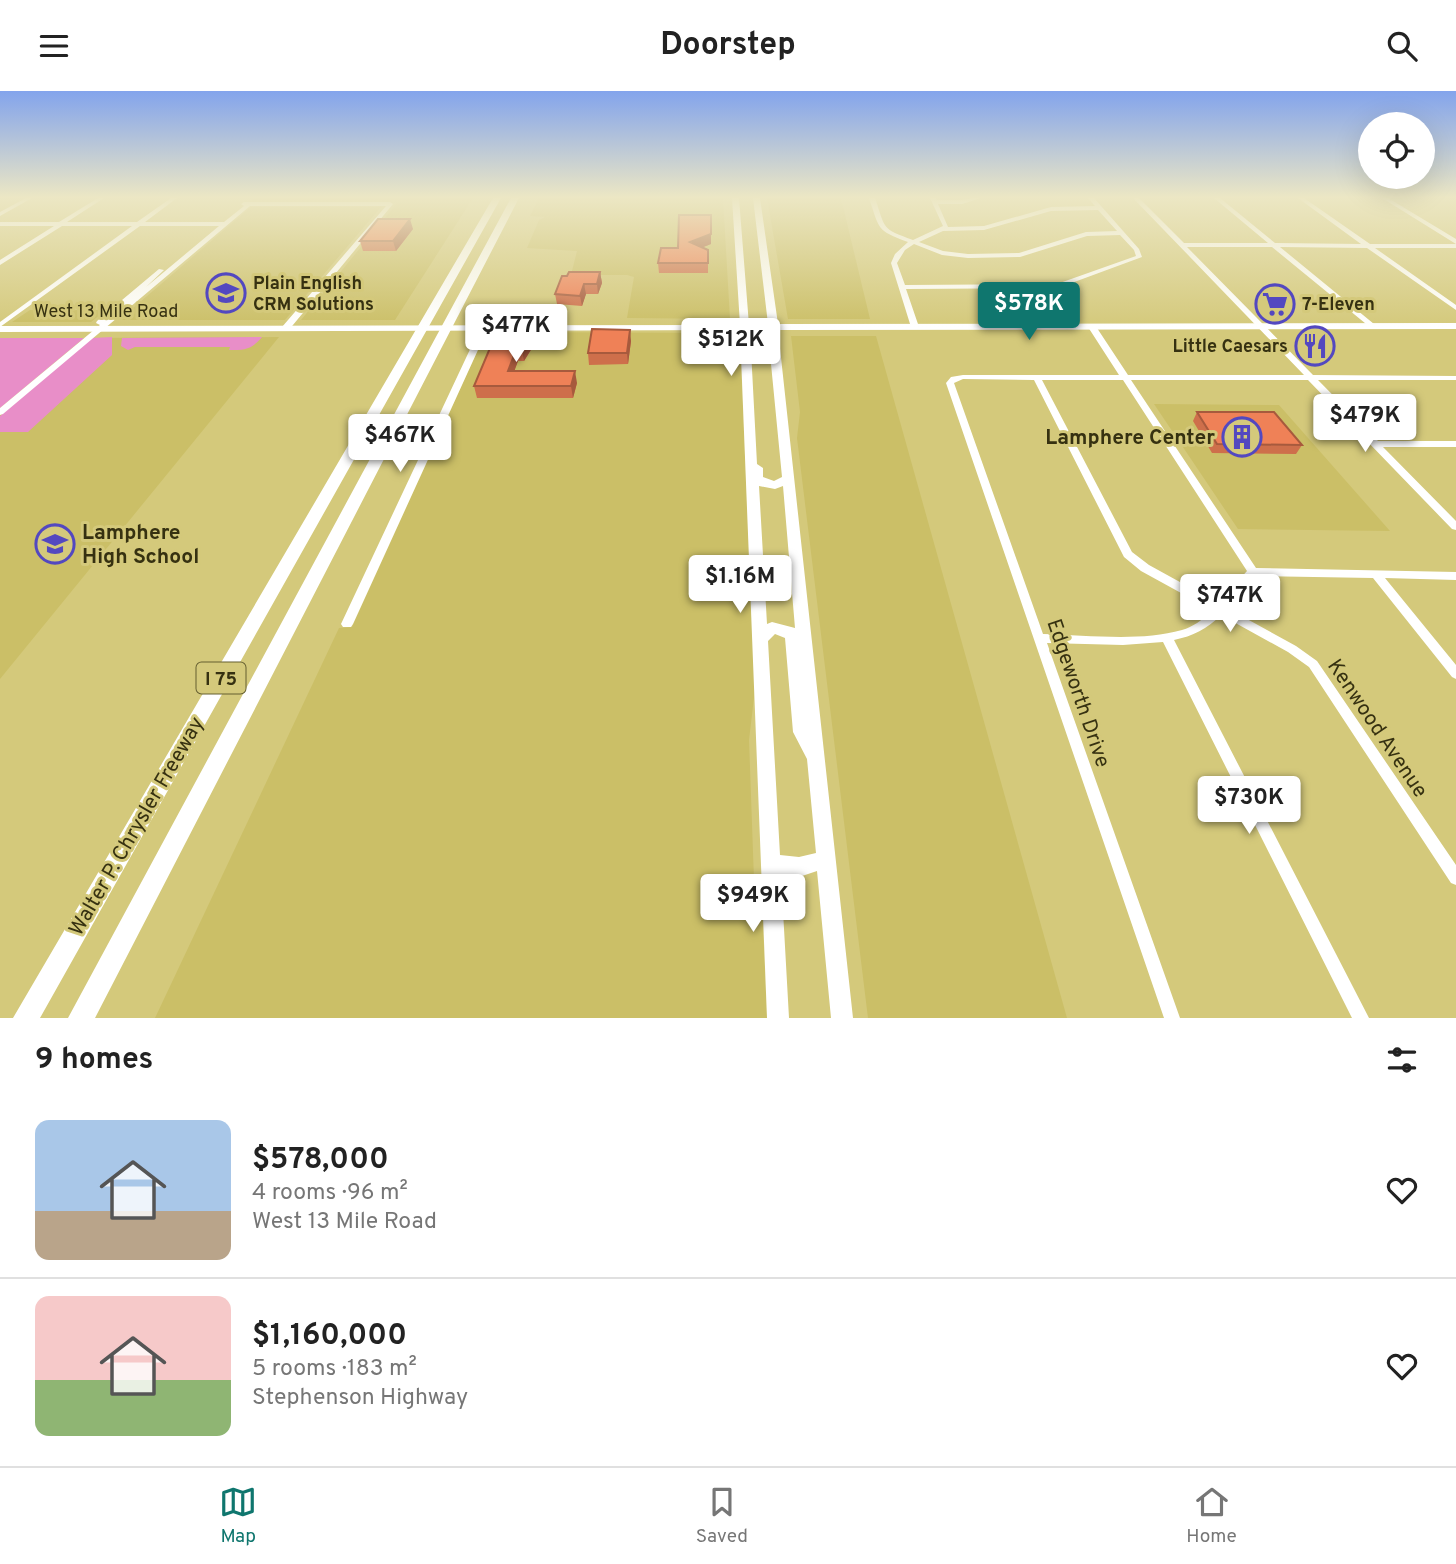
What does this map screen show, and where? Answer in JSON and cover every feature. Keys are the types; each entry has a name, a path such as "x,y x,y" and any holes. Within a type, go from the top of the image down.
{"highway":[{"name":"Walter P. Chrysler Freeway","path":"26,1018 472,241"},
{"name":"Walter P. Chrysler Freeway","path":"81,1018 492,241"}],"main road":[{"path":"738,241 745,327 778,1018"},
{"path":"762,310 769,296 763,241"},
{"path":"741,269 749,263 761,265 764,291 769,296"},
{"path":"741,269 747,283 749,309 762,310"},
{"path":"762,310 773,327 842,1018"},
{"name":"West 13 Mile Road","path":"0,327 285,329 1456,326"},
{"path":"746,348 755,345 768,347 772,389 780,398"},
{"path":"748,391 753,404 757,478 762,483 771,485 788,479"},
{"path":"760,640 772,628 789,631 793,637 802,732 817,764"},
{"path":"771,862 787,869 802,869 826,858"}],"street":[{"path":"0,263 33,241"},
{"path":"0,327 115,241"},
{"path":"97,329 101,320 196,241"},
{"path":"0,412 206,241"},
{"path":"285,329 359,241"},
{"path":"910,241 953,255 1016,256 1063,241"},
{"path":"915,327 901,287 895,259 899,252 918,241"},
{"path":"901,287 1063,285 1139,257 1139,253 1129,241"},
{"path":"1180,241 1456,527"},
{"path":"1269,241 1371,326"},
{"path":"1362,241 1456,307"},
{"path":"1184,245 1456,244"},
{"path":"164,268 174,268"},
{"path":"1092,327 1253,572"},
{"path":"347,624 484,328"},
{"name":"Edgeworth Drive","path":"1037,377 963,377 952,381 950,388 1172,1018"},
{"path":"1037,377 1456,378"},
{"name":"Kenwood Avenue","path":"1037,377 1125,550 1145,568 1292,649 1313,664 1456,879"},
{"path":"1377,444 1456,445"},
{"path":"1039,638 1167,638 1198,629 1253,572 1456,576"},
{"path":"1376,575 1456,674"},
{"path":"1167,638 1361,1018"}],"shaded area":[{"path":"211,241 352,241 285,320 119,320"},
{"path":"366,241 445,241 395,320 301,320"},
{"path":"530,241 726,241 730,319 627,318 634,277 571,275 577,251 527,248"},
{"path":"775,241 851,241 870,319 788,319"},
{"path":"30,310 106,310 91,322 12,322"},
{"path":"495,332 727,333 740,339 755,689 749,740 754,880 762,904 767,1018 155,1018 339,628 352,627 482,341 485,335"},
{"path":"791,336 876,336 1067,1018 868,1018 797,438 800,412"},
{"path":"112,337 112,355 28,432 0,432 0,416 92,338"},
{"path":"262,337 251,347 239,350 229,350 230,347 135,347 128,350 121,346 122,338"},
{"name":"Lamphere High School","path":"279,337 0,679 0,408 84,338"},
{"path":"0,338 84,338 0,408"},
{"path":"1154,404 1279,405 1390,531 1238,529"}],"building":[{"path":"678,241 692,241 708,250 708,263 658,263 661,248 678,248"},
{"path":"569,272 600,272 597,284 584,284 580,296 555,294 562,276 567,276"},
{"path":"498,329 534,329 522,350 516,350 508,371 575,371 571,386 474,386"},
{"path":"592,329 630,330 627,353 588,353"},
{"path":"1197,412 1274,412 1302,445 1217,444"}],"place":[{"name":"Plain English CRM Solutions","path":"226,293"},
{"name":"7-Eleven","path":"1275,304"},
{"name":"Little Caesars","path":"1315,346"},
{"name":"Lamphere Center","path":"1242,437"},
{"name":"Lamphere High School","path":"55,544"}]}
